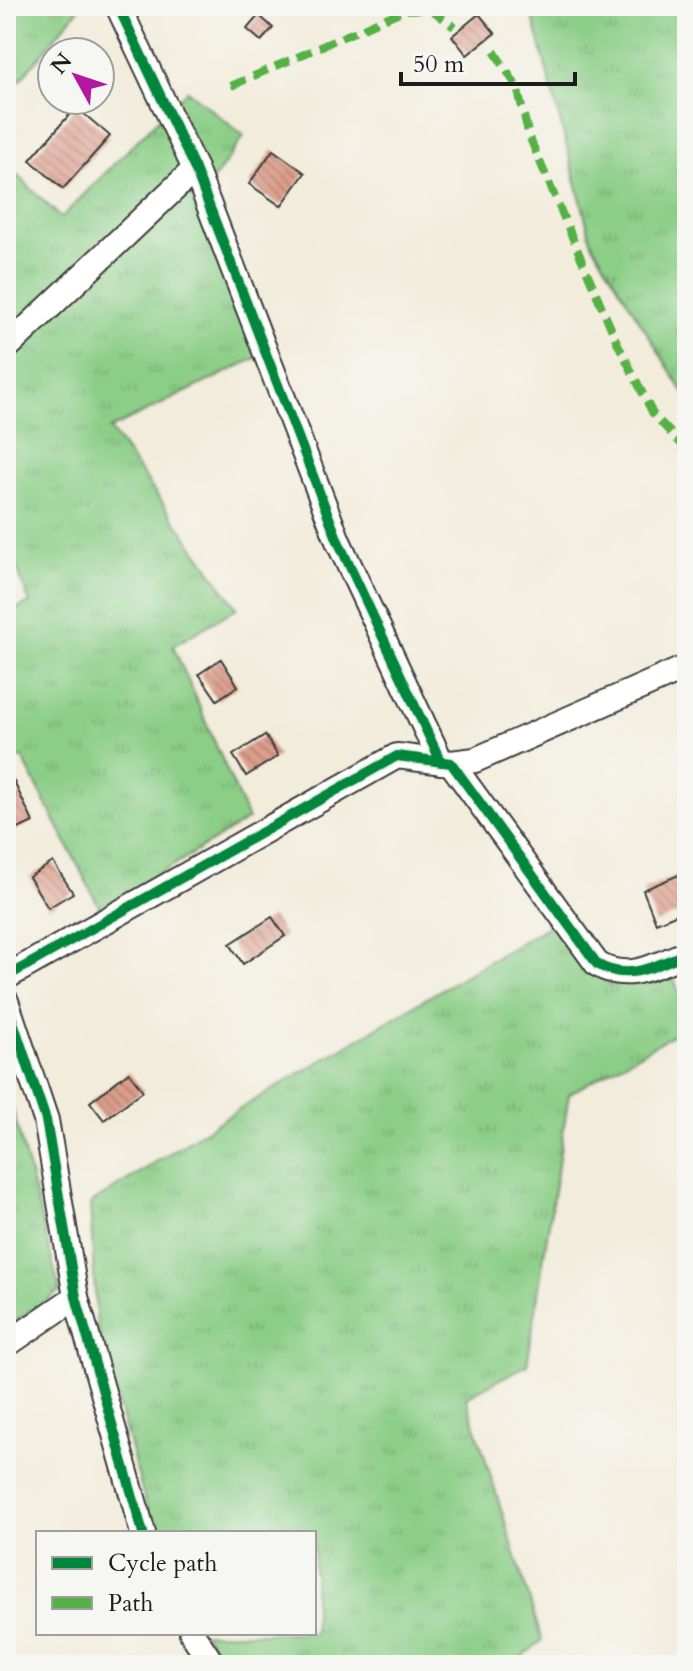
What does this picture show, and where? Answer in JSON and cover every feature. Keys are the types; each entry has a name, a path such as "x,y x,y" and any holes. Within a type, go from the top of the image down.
{"street":[{"path":"118,6 195,169 338,541 446,762 597,964 611,973 641,971 687,953"},
{"path":"6,348 195,169"},
{"path":"6,977 397,756 446,762 475,760 687,667"},
{"path":"6,1001 46,1120 76,1297 142,1531"},
{"path":"6,1345 76,1297"},
{"path":"193,1635 213,1665"}],"green space":[{"path":"6,6 81,6 56,36 36,36 36,61 6,97"},
{"path":"530,6 678,6 687,21 687,398 592,243"},
{"path":"187,90 244,136 217,175 196,197 258,357 110,429 237,608 173,646 248,819 101,910 22,757 6,765 6,613 30,603 6,539 6,164 61,218"},
{"path":"555,922 591,969 611,985 644,979 670,968 687,1015 687,1027 569,1094 527,1365 466,1397 542,1640 513,1665 225,1665 205,1635 316,1635 316,1531 153,1531 97,1327 90,1204 223,1119"},
{"path":"6,1083 60,1291 6,1328"}],"building":[{"path":"479,14 495,33 467,55 452,36"},
{"path":"259,15 273,28 261,41 247,29"},
{"path":"68,116 87,116 110,136 63,189 30,160"},
{"path":"273,150 305,173 281,206 249,184"},
{"path":"221,659 238,686 217,700 199,674"},
{"path":"265,735 278,756 246,776 233,755"},
{"path":"6,765 33,822 6,835"},
{"path":"53,862 73,893 48,908 29,877"},
{"path":"681,874 687,887 687,910 656,923 643,890"},
{"path":"272,917 285,936 243,964 230,944"},
{"path":"129,1072 143,1091 104,1120 90,1102"}],"marked path":[{"path":"231,86 404,10 431,9 454,27"},
{"path":"494,51 517,87 529,136 616,340 653,414 682,445 687,464"}],"cycle path":[{"path":"118,6 195,169 338,541 441,762"},
{"path":"6,977 397,756 451,763 597,964 620,972 631,972 687,953"},
{"path":"6,1001 46,1120 76,1297 142,1531"}]}
